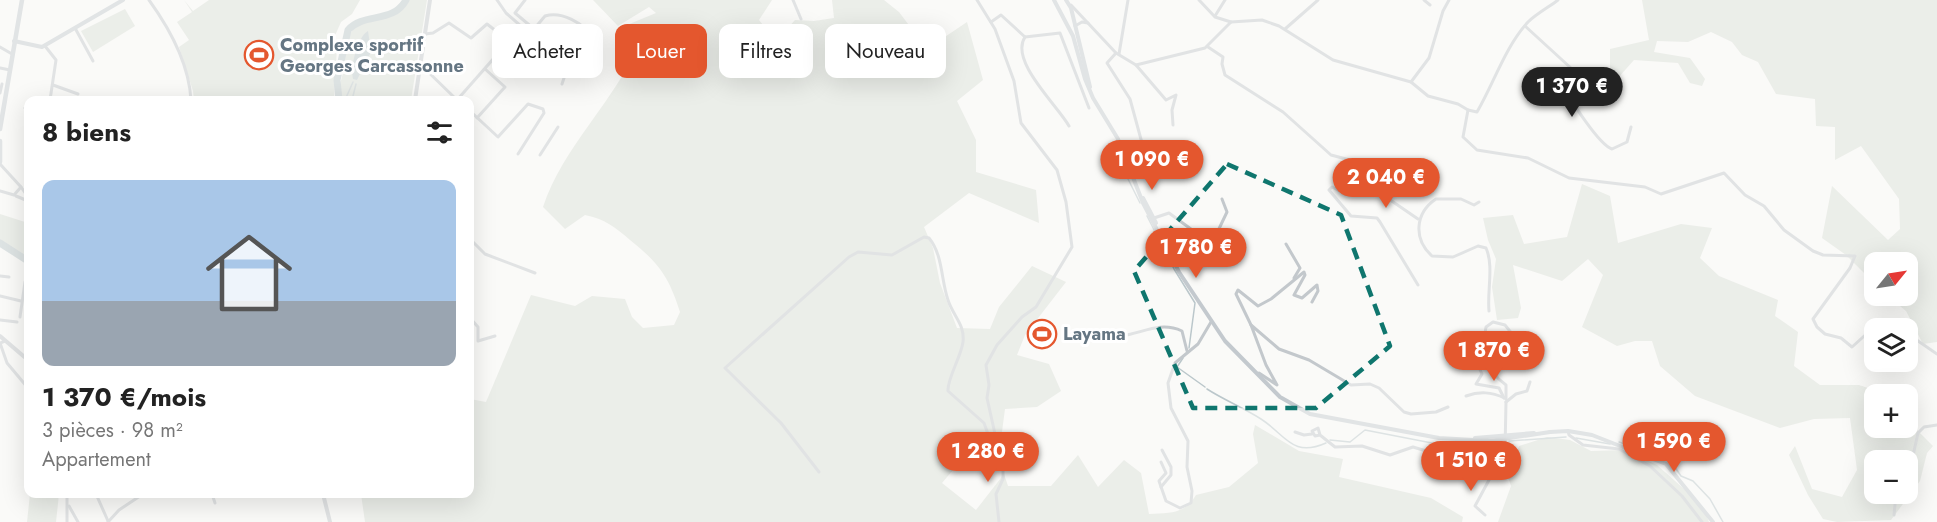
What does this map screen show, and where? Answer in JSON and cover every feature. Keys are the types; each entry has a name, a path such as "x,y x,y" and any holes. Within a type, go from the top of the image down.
{"main road":[{"path":"0,129 21,0"},
{"path":"14,41 39,47 45,46 123,0"},
{"path":"1054,0 1073,36 1090,91 1118,140 1135,184 1192,294 1212,323 1254,372 1292,405 1310,414 1431,437 1500,442 1507,439"},
{"path":"1067,1 1074,20 1084,69"},
{"path":"1063,18 1072,14"},
{"path":"1063,18 1074,20"},
{"path":"0,141 0,163"},
{"path":"1135,184 1161,236"},
{"path":"1460,439 1507,439 1568,431 1592,435 1666,464 1713,522"}],"street":[{"path":"149,0 177,48 190,87 191,96"},
{"path":"416,96 430,0"},
{"path":"496,0 519,24"},
{"path":"525,0 515,13 528,24"},
{"path":"793,0 801,19"},
{"path":"978,0 991,21 1017,89 1021,123 1057,170 1066,202 1072,247 1036,307 1022,317 997,345 987,365 987,398 995,434 992,445"},
{"path":"1128,0 1117,54 1107,63 1130,99 1145,154"},
{"path":"1199,0 1215,17 1229,24 1262,20 1285,29 1333,60 1411,82 1428,96 1477,112 1514,39 1525,26 1558,0"},
{"path":"1215,17 1225,0"},
{"path":"1285,29 1318,0"},
{"path":"1424,0 1430,5"},
{"path":"1411,82 1429,58 1443,11 1449,0"},
{"path":"1067,1 1117,54 1136,65 1166,100 1171,95 1176,95 1172,110 1173,125"},
{"path":"991,21 1001,15 1025,37 1060,33 1089,108"},
{"path":"538,24 545,16 561,16 580,24"},
{"path":"1074,20 1088,22"},
{"path":"1075,26 1088,22"},
{"path":"425,34 434,33 449,23 471,38 488,24 492,27"},
{"path":"1136,65 1208,46 1229,24"},
{"path":"1525,26 1572,69 1567,90 1603,144 1612,149 1628,142 1630,128"},
{"path":"75,28 93,61"},
{"path":"1025,37 1022,46 1026,62 1047,100 1058,107 1069,126"},
{"path":"45,46 56,60 51,96"},
{"path":"1208,46 1224,57 1222,64 1225,75 1283,112 1331,155 1350,160 1360,169 1365,182 1418,219 1422,245 1432,256 1453,257 1478,246 1486,248 1491,258 1488,288 1489,311"},
{"path":"0,47 12,54"},
{"path":"461,96 492,61"},
{"path":"420,63 454,96"},
{"path":"0,68 10,70"},
{"path":"477,118 505,87 485,69"},
{"path":"1074,72 1084,69"},
{"path":"562,84 564,78"},
{"path":"0,93 2,84"},
{"path":"53,85 78,94"},
{"path":"474,115 498,137 528,104 543,109 544,113 518,154"},
{"path":"1468,110 1463,137 1469,145 1477,150 1528,159 1569,178 1645,187 1661,194 1720,172 1724,173 1745,195 1764,206 1784,230 1813,250 1823,255 1855,256 1850,268 1813,318 1817,327 1852,347 1864,336"},
{"path":"540,155 558,127"},
{"path":"0,163 24,192"},
{"path":"1365,182 1353,193 1346,194 1332,187 1329,190 1351,216 1377,218 1394,242 1418,285"},
{"path":"14,195 19,193 21,187"},
{"path":"0,191 24,198"},
{"path":"1154,218 1169,213 1190,229 1209,238 1216,235 1227,212 1222,199"},
{"path":"1418,219 1436,199 1461,199 1474,205 1479,202"},
{"path":"819,472 781,423 725,368 849,257 858,252 890,255 924,237 929,238 936,248 949,302 961,323 963,333 962,346 955,371 948,382 948,391 984,423 1003,471 1003,479 996,494 999,522"},
{"path":"1209,238 1208,248 1217,252"},
{"path":"474,243 485,254 535,273"},
{"path":"1286,244 1300,267 1293,279"},
{"path":"1254,372 1277,386 1236,291 1241,291 1258,306 1271,299 1301,273 1305,274 1294,294 1298,298 1304,297 1314,284 1318,286 1312,302"},
{"path":"0,276 9,277"},
{"path":"20,317 24,287"},
{"path":"0,296 21,301"},
{"path":"0,320 17,322"},
{"path":"1312,434 1317,428 1320,435 1335,447 1362,446 1390,455 1413,447 1443,456 1460,478 1473,471 1485,458 1505,450 1507,439 1506,385 1498,379 1484,355 1486,327 1493,322 1505,325 1517,340 1533,350"},
{"path":"474,323 477,327 478,341 495,336"},
{"path":"1161,462 1166,470 1159,481 1166,501 1172,506 1186,506 1193,500 1187,467 1188,441 1173,413 1169,391 1170,373 1187,351 1198,345 1212,323"},
{"path":"1251,325 1279,350 1309,360 1351,385 1370,384 1379,388 1404,412 1411,414 1436,412 1448,407"},
{"path":"1121,336 1154,327 1176,328 1182,331 1187,351"},
{"path":"1204,334 1216,328"},
{"path":"0,331 5,340"},
{"path":"0,336 24,357"},
{"path":"1470,337 1471,350 1482,374 1476,384 1500,388 1506,399"},
{"path":"5,340 0,345 10,367 24,383"},
{"path":"1918,341 1937,354"},
{"path":"1506,399 1527,391 1530,382"},
{"path":"1466,396 1494,392 1506,399"},
{"path":"1914,450 1918,433 1924,427 1937,424"},
{"path":"1568,431 1569,435 1583,445 1620,447 1660,473 1702,522"},
{"path":"1295,432 1304,435 1320,435"},
{"path":"1485,515 1476,506 1496,467 1500,442"},
{"path":"1161,487 1171,475 1171,467 1162,450"},
{"path":"67,498 67,522"},
{"path":"98,498 108,522 138,498"},
{"path":"213,498 215,503"},
{"path":"324,498 330,522"},
{"path":"1894,515 1895,504"},
{"path":"68,505 78,522"}],"highlighted area":[{"path":"1227,164 1341,215 1390,346 1316,408 1193,408 1134,271"}],"shaded area":[{"name":"Complexe sportif Georges Carcassonne","path":"184,0 193,11 209,0 360,0 352,14 341,22 333,40 337,47 334,96 194,96 179,47 189,40 177,22 192,12"},
{"path":"403,0 427,0 412,96 337,96 345,65 345,41 359,21 387,16"},
{"path":"593,0 772,0 759,20 762,24 719,24 719,78 813,78 813,24 791,24 795,20 814,21 834,18 832,0 884,0 899,12 908,24 825,24 825,78 946,78 946,36 967,22 983,80 957,101 976,140 976,172 1036,190 1039,223 969,193 924,227 933,248 940,283 957,328 990,329 999,307 1032,266 1066,282 1025,335 1017,355 1049,364 1061,391 1037,407 1005,409 998,462 975,444 942,483 976,510 1004,474 1008,486 1051,486 1078,455 1098,487 1124,460 1141,473 1149,514 1176,511 1187,506 1196,495 1229,487 1258,463 1253,434 1255,425 1299,451 1343,459 1339,477 1431,498 1463,517 1462,522 365,522 362,498 474,498 474,400 486,402 531,295 575,306 592,296 625,299 632,317 643,328 674,325 680,312 672,289 662,272 648,256 604,221 585,215 565,229 543,207 552,185 575,145 621,78 707,78 707,24 629,24 656,13 649,7 621,24 616,24"},
{"path":"1642,0 1937,0 1937,342 1923,344 1918,334 1918,318 1910,318 1900,306 1918,306 1918,252 1864,252 1864,273 1846,255 1822,238 1832,186 1888,240 1900,229 1899,199 1861,146 1835,160 1835,127 1816,126 1815,99 1776,94 1758,62 1742,55 1732,42 1711,32 1688,42 1657,41 1654,52 1690,58 1705,79 1702,86 1690,83 1678,63 1634,60 1618,78 1610,67 1610,49 1649,40"},
{"path":"125,9 135,26 93,52 81,31"},
{"path":"368,31 371,52 357,80 353,79 355,53 361,39"},
{"path":"1582,184 1610,196 1618,243 1681,224 1712,228 1700,258 1719,276 1778,300 1775,316 1798,332 1794,366 1820,385 1864,387 1864,438 1918,438 1918,431 1933,446 1927,453 1920,481 1918,484 1918,450 1864,450 1864,504 1903,504 1891,520 1837,522 1823,519 1808,495 1789,455 1795,446 1812,489 1842,497 1857,470 1850,418 1814,419 1780,428 1695,396 1660,366 1652,341 1635,341 1617,346 1582,327 1603,275 1588,259 1562,281 1513,265 1521,308 1518,318 1497,320 1492,287 1496,259 1488,240 1483,218 1513,215 1524,244 1567,237"},
{"path":"0,214 24,222 24,258 0,246"},
{"path":"1547,437 1570,440 1591,451 1624,450 1657,465 1683,488 1706,514 1709,522 1498,522 1511,486 1508,477 1519,446"},
{"path":"30,498 59,498 56,522 27,522"}],"waterway":[{"path":"339,96 337,80 348,30 362,21 394,12 406,0"},
{"path":"347,96 353,82"},
{"path":"353,96 356,84"},
{"path":"1119,153 1127,175"},
{"path":"1128,179 1140,203"},
{"path":"1147,216 1174,269 1195,303 1189,348"},
{"path":"0,243 24,258"},
{"path":"1183,358 1177,367 1205,387"},
{"path":"1207,389 1261,419 1290,443 1305,448 1326,443"},
{"path":"1330,440 1350,442 1365,430 1437,444 1465,446 1475,452 1491,445"},
{"path":"1509,441 1566,437"},
{"path":"1576,438 1610,444"},
{"path":"1619,442 1670,460 1681,476 1693,481 1710,499 1723,522"}],"place":[{"name":"Complexe sportif Georges Carcassonne","path":"259,55"},
{"name":"Layama","path":"1042,334"}]}
